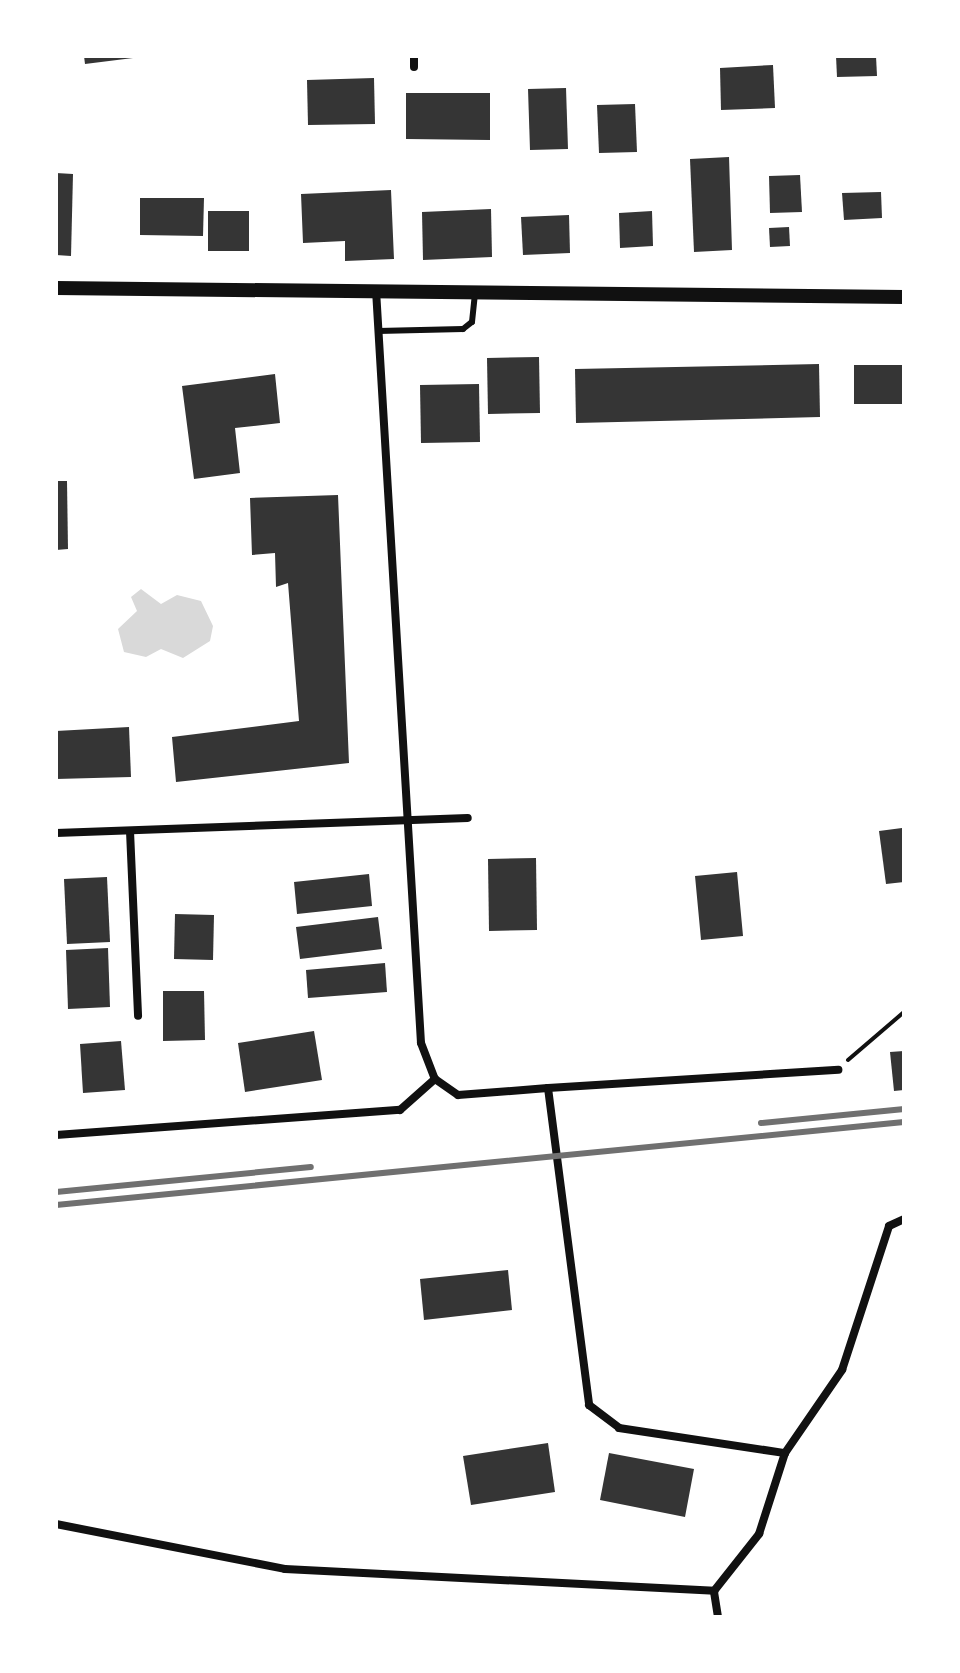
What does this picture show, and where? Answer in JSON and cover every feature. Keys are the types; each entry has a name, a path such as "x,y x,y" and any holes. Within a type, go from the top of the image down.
{"street":[{"path":"414,56 414,67"},
{"path":"56,288 904,297"},
{"path":"376,289 403,818 421,1043 435,1079 458,1095 838,1070"},
{"path":"56,833 468,818"},
{"path":"130,831 138,1016"},
{"path":"56,1135 400,1110 435,1079"},
{"path":"548,1088 589,1405 619,1428 785,1453"},
{"path":"718,1617 714,1591 759,1534 785,1453 842,1370 889,1226 904,1219"},
{"path":"56,1524 285,1569 714,1591"}],"lane":[{"path":"378,331 463,329 472,322 476,291"}],"path":[{"path":"838,1070 904,1012"}],"shaded area":[{"path":"141,589 161,604 177,595 201,601 213,626 210,641 183,658 161,649 146,657 124,652 118,629 137,611 131,597"}],"building":[{"path":"84,56 133,56 133,58 85,64"},
{"path":"836,56 876,56 877,76 837,77"},
{"path":"773,65 775,108 721,110 720,68"},
{"path":"374,78 375,124 308,125 307,80"},
{"path":"566,88 568,149 530,150 528,89"},
{"path":"406,93 490,93 490,140 406,139"},
{"path":"635,104 637,152 599,153 597,105"},
{"path":"729,157 732,250 694,252 690,159"},
{"path":"56,173 73,174 71,256 56,255"},
{"path":"800,175 802,212 770,213 769,176"},
{"path":"391,190 394,259 345,261 345,241 303,243 301,194"},
{"path":"881,192 882,218 844,220 842,193"},
{"path":"140,198 204,198 203,236 140,235"},
{"path":"491,209 492,257 423,260 422,212"},
{"path":"208,211 249,211 249,251 208,251"},
{"path":"652,211 653,246 620,248 619,213"},
{"path":"569,215 570,253 523,255 521,217"},
{"path":"789,227 790,246 770,247 769,228"},
{"path":"539,357 540,413 488,414 487,358"},
{"path":"819,364 820,417 576,423 575,369"},
{"path":"854,365 904,365 904,404 854,404"},
{"path":"275,374 280,423 235,428 240,473 194,479 182,386"},
{"path":"479,384 480,442 421,443 420,385"},
{"path":"56,481 67,481 68,549 56,550"},
{"path":"338,495 349,763 176,782 172,737 299,721 288,583 276,587 275,553 252,555 250,498"},
{"path":"129,727 131,777 56,779 56,731"},
{"path":"902,828 904,882 886,884 879,831"},
{"path":"536,858 537,930 489,931 488,859"},
{"path":"737,872 743,936 701,940 695,876"},
{"path":"369,874 372,906 297,914 294,882"},
{"path":"107,877 110,942 67,944 64,879"},
{"path":"175,914 214,915 213,960 174,959"},
{"path":"378,917 382,949 300,959 296,927"},
{"path":"108,948 110,1007 68,1009 66,950"},
{"path":"385,963 387,992 308,998 306,970"},
{"path":"163,991 204,991 205,1040 163,1041"},
{"path":"314,1031 322,1080 245,1092 238,1043"},
{"path":"121,1041 125,1090 83,1093 80,1044"},
{"path":"904,1051 904,1090 894,1091 890,1052"},
{"path":"508,1270 512,1310 424,1320 420,1279"},
{"path":"548,1443 555,1492 471,1505 463,1456"},
{"path":"609,1453 694,1469 685,1517 600,1500"}],"railway":[{"path":"761,1123 904,1109"},
{"path":"56,1205 904,1122"},
{"path":"56,1192 311,1167"}]}
